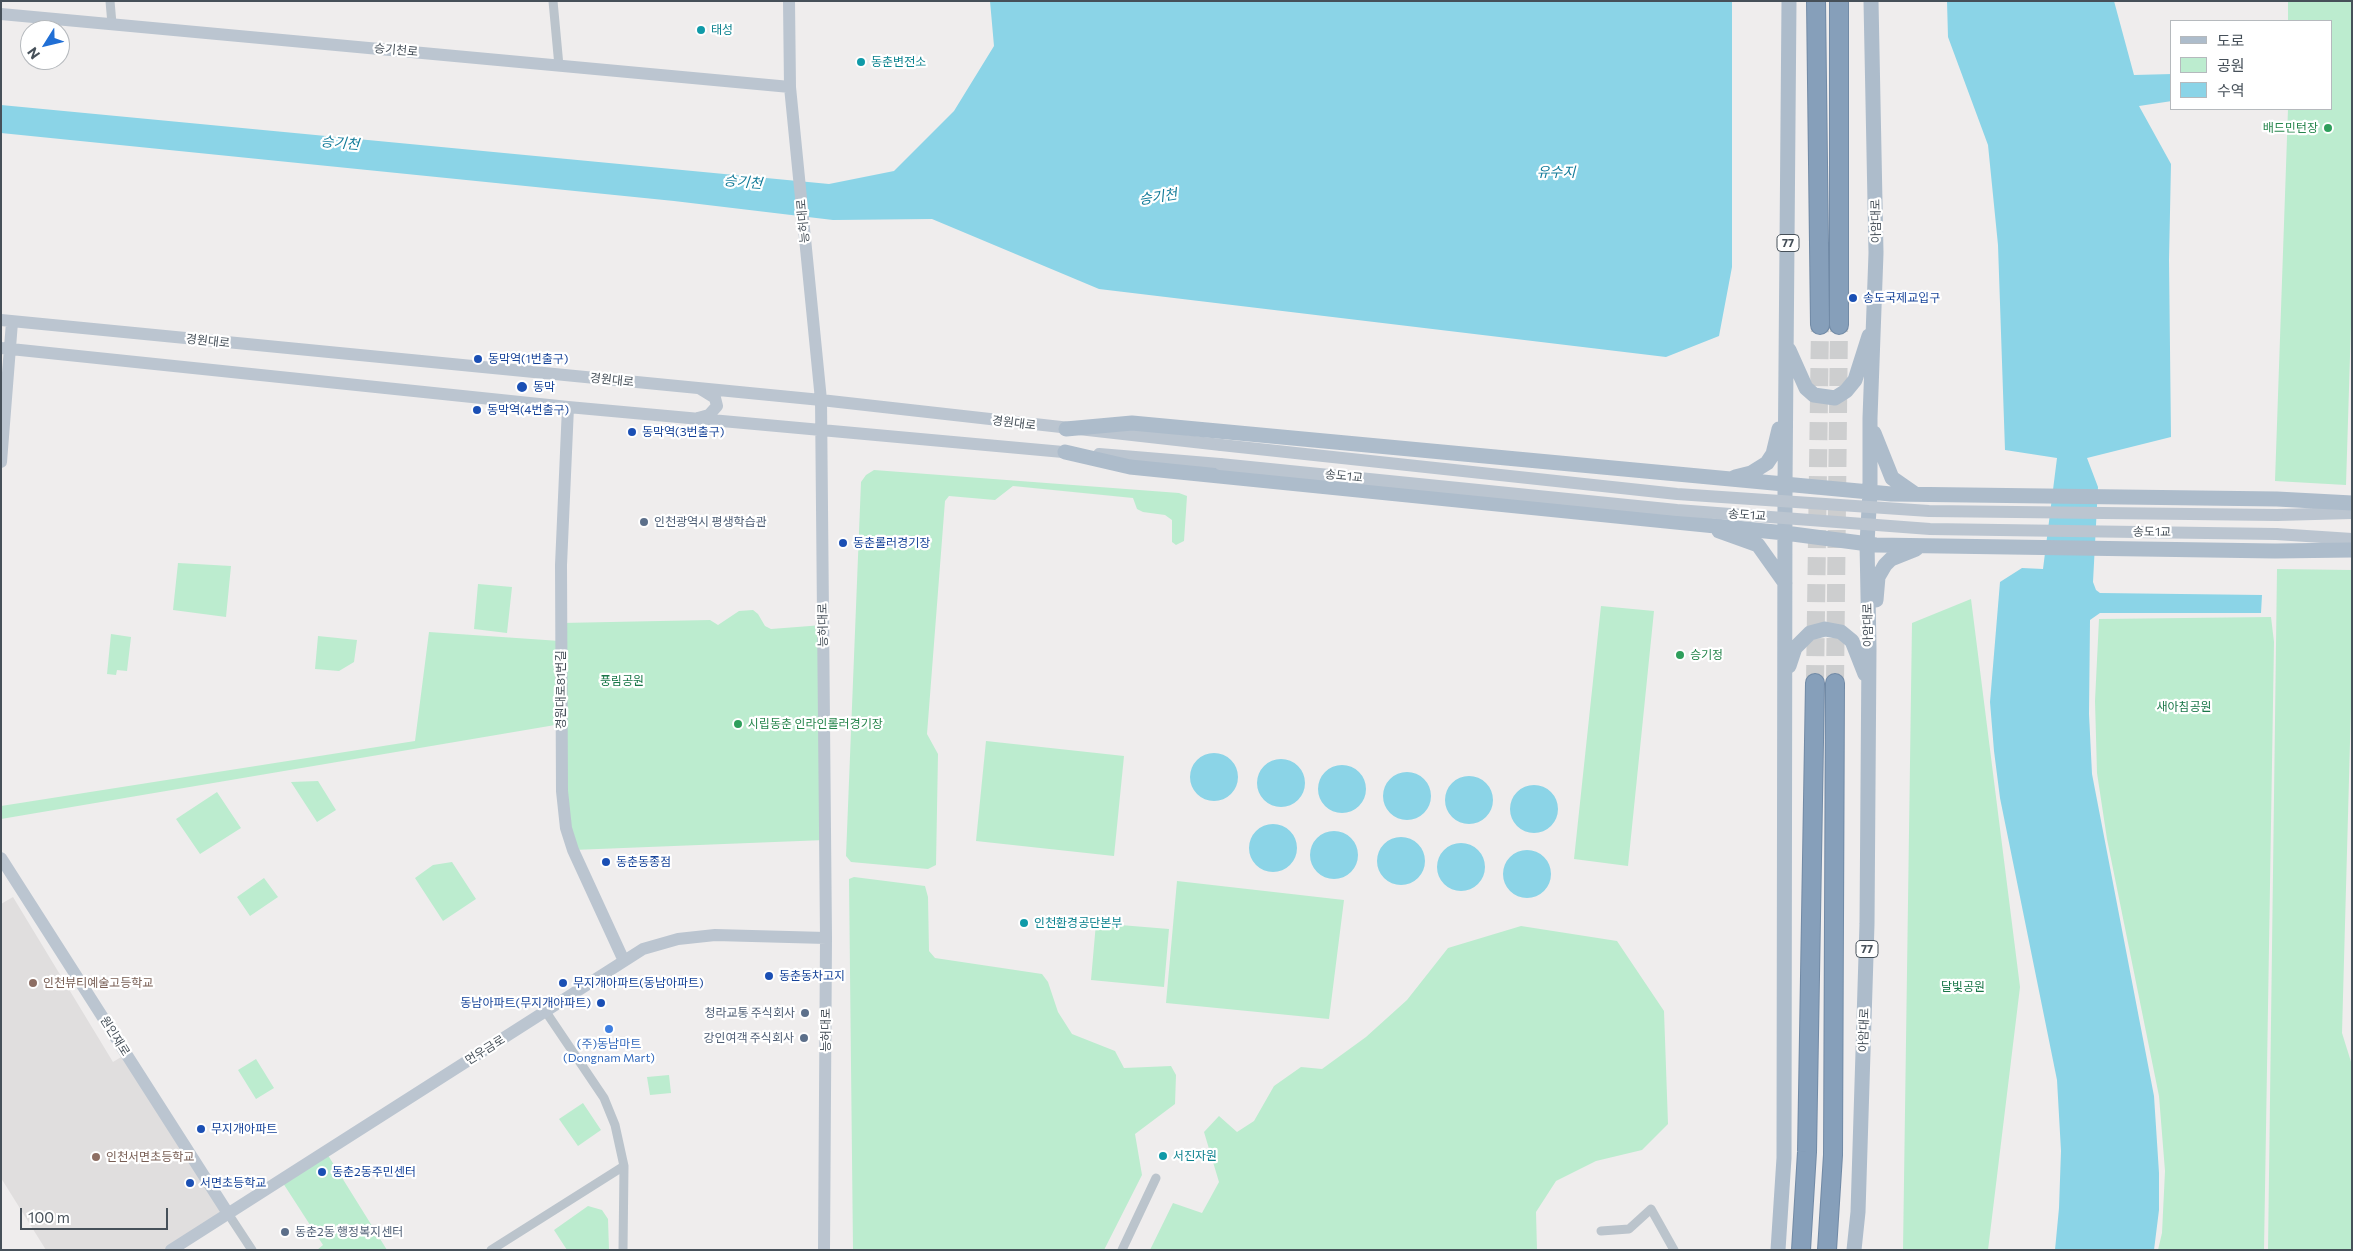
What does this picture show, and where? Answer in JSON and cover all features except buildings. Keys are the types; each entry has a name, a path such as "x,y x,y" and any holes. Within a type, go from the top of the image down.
{"highway":[{"path":"1816,1 1820,325"},
{"path":"1839,1 1839,325"},
{"path":"1802,1250 1807,1152 1815,683"},
{"path":"1827,1250 1833,1155 1836,683"}],"main road":[{"name":"능허대로","path":"789,1 790,88 821,400 826,938 824,1250"},
{"name":"77","path":"1778,1250 1784,1148 1785,485 1789,1"},
{"name":"아암대로","path":"1854,1250 1858,1212 1867,934 1869,648 1867,543 1876,253 1871,1"},
{"name":"승기천로","path":"1,14 790,88"},
{"path":"1,462 7,321"},
{"name":"경원대로","path":"7,321 821,400 1221,445"},
{"path":"1786,344 1806,388 1814,395 1835,398 1846,391 1854,380 1864,347 1874,326"},
{"name":"경원대로","path":"5,348 568,407 1065,452 1220,464"},
{"path":"696,419 709,415 717,406 715,398 698,388"},
{"path":"1726,479 1751,473 1767,463 1773,454 1786,401"},
{"name":"경원대로81번길","path":"568,407 561,565 562,791 566,828 573,850 624,961"},
{"path":"1870,418 1892,478 1915,494"},
{"path":"1066,429 1132,423 1870,492 2277,499 2352,503"},
{"name":"송도1교","path":"1221,445 1677,494 1930,511 2276,515 2352,513"},
{"path":"1065,452 1130,467 1708,525 1867,543 2275,551 2352,550"},
{"name":"송도1교","path":"1220,464 1678,510 1930,529 2276,534 2352,538"},
{"path":"1708,525 1731,537 1758,545 1785,583"},
{"path":"1869,648 1878,577 1885,565 1891,559 1909,551 1942,545"},
{"path":"1785,681 1794,648 1810,633 1825,629 1841,632 1852,641 1868,682"},
{"name":"원인재로","path":"1,858 229,1214"},
{"name":"먼우금로","path":"171,1250 643,949 678,939 715,935 826,938"}],"street":[{"path":"110,1 112,24"},
{"path":"554,1 559,66"},
{"path":"546,1012 604,1098 615,1125 624,1166 623,1250"},
{"path":"491,1250 624,1166"},
{"path":"1122,1250 1156,1178"},
{"path":"1601,1231 1630,1230 1651,1209 1674,1250"},
{"path":"229,1214 252,1250"}],"shaded area":[{"name":"인천서면초등학교","path":"13,897 113,1062 126,1054 229,1215 171,1250 46,1250 1,1178 1,904"}],"green space":[{"path":"2288,1 2352,1 2352,292 2346,485 2275,481 2288,110 2333,110 2333,20 2288,20"},
{"path":"874,470 1179,493 1187,496 1184,541 1176,545 1172,542 1172,520 1165,515 1143,512 1137,509 1133,498 1013,486 995,500 949,496 945,501 927,734 938,754 936,865 928,869 851,862 846,856 861,482 866,475"},
{"path":"178,563 231,566 226,617 173,610"},
{"path":"2277,569 2352,570 2352,670 2342,1033 2352,1065 2352,1250 2268,1250"},
{"path":"478,584 512,587 507,633 474,629"},
{"name":"달빛공원","path":"1971,599 2020,987 1988,1250 1903,1250 1912,623"},
{"path":"1601,606 1654,611 1628,866 1574,859"},
{"name":"풍림공원","path":"753,610 758,614 765,626 771,629 823,625 825,840 573,850 561,724 1,819 1,806 415,741 429,632 560,641 561,623 710,620 718,625 739,611"},
{"name":"새아침공원","path":"2271,617 2274,642 2264,1250 2158,1250 2162,1233 2165,1171 2159,1096 2107,839 2097,773 2095,701 2099,619"},
{"path":"111,634 131,637 127,671 117,670 116,675 107,674"},
{"path":"318,636 357,640 354,662 339,671 315,669"},
{"path":"986,741 1124,756 1114,856 976,841"},
{"path":"318,781 336,810 317,822 291,782"},
{"path":"217,792 241,828 200,854 176,819"},
{"path":"452,862 476,899 443,921 415,878 433,865"},
{"path":"854,877 925,886 928,897 929,951 935,958 1042,974 1048,982 1058,1012 1072,1034 1115,1051 1124,1068 1171,1066 1176,1075 1175,1104 1135,1134 1142,1175 1104,1250 853,1250 849,879"},
{"path":"264,878 278,897 250,916 237,897"},
{"path":"1177,881 1344,900 1329,1019 1166,1003"},
{"path":"1096,923 1169,929 1164,987 1091,980"},
{"path":"1521,926 1617,941 1664,1011 1668,1124 1642,1150 1596,1161 1556,1181 1536,1212 1537,1250 1150,1250 1173,1203 1202,1213 1219,1182 1204,1132 1219,1116 1237,1132 1254,1121 1274,1086 1301,1067 1322,1069 1366,1037 1407,1000 1448,948"},
{"path":"256,1059 274,1088 256,1099 238,1070"},
{"path":"669,1075 671,1093 650,1095 647,1077"},
{"path":"583,1103 601,1130 578,1146 559,1119"},
{"path":"326,1152 387,1250 317,1250 323,1245 281,1180"},
{"path":"588,1206 602,1210 608,1219 609,1250 567,1250 554,1230"}],"water":[{"name":"유수지","path":"990,1 1732,1 1732,267 1719,336 1666,357 1099,289 932,219 833,220 674,201 1,133 1,105 829,184 894,171 954,111 994,46"},
{"path":"1947,1 2114,1 2134,75 2170,74 2170,101 2139,106 2171,164 2169,260 2171,437 2087,458 2098,487 2093,582 2096,590 2100,593 2262,595 2261,613 2100,613 2090,620 2089,714 2092,774 2154,1096 2159,1173 2159,1210 2154,1250 2055,1250 2061,1151 2057,1080 2000,798 1990,702 2000,582 2022,568 2043,569 2057,458 2005,450 1998,245 1988,145 1948,37"},
{"path":"1214,753 1223,755 1231,760 1236,768 1238,777 1236,786 1231,794 1223,799 1214,801 1205,799 1197,794 1192,786 1190,777 1192,768 1197,760 1205,755"},
{"path":"1281,759 1290,761 1298,766 1303,774 1305,783 1303,792 1298,800 1290,805 1281,807 1272,805 1264,800 1259,792 1257,783 1259,774 1264,766 1272,761"},
{"path":"1342,765 1351,767 1359,772 1364,780 1366,789 1364,798 1359,806 1351,811 1342,813 1333,811 1325,806 1320,798 1318,789 1320,780 1325,772 1333,767"},
{"path":"1407,772 1416,774 1424,779 1429,787 1431,796 1429,805 1424,813 1416,818 1407,820 1398,818 1390,813 1385,805 1383,796 1385,787 1390,779 1398,774"},
{"path":"1469,776 1478,778 1486,783 1491,791 1493,800 1491,809 1486,817 1478,822 1469,824 1460,822 1452,817 1447,809 1445,800 1447,791 1452,783 1460,778"},
{"path":"1534,785 1543,787 1551,792 1556,800 1558,809 1556,818 1551,826 1543,831 1534,833 1525,831 1517,826 1512,818 1510,809 1512,800 1517,792 1525,787"},
{"path":"1273,824 1282,826 1290,831 1295,839 1297,848 1295,857 1290,865 1282,870 1273,872 1264,870 1256,865 1251,857 1249,848 1251,839 1256,831 1264,826"},
{"path":"1334,831 1343,833 1351,838 1356,846 1358,855 1356,864 1351,872 1343,877 1334,879 1325,877 1317,872 1312,864 1310,855 1312,846 1317,838 1325,833"},
{"path":"1401,837 1410,839 1418,844 1423,852 1425,861 1423,870 1418,878 1410,883 1401,885 1392,883 1384,878 1379,870 1377,861 1379,852 1384,844 1392,839"},
{"path":"1461,843 1470,845 1478,850 1483,858 1485,867 1483,876 1478,884 1470,889 1461,891 1452,889 1444,884 1439,876 1437,867 1439,858 1444,850 1452,845"},
{"path":"1527,850 1536,852 1544,857 1549,865 1551,874 1549,883 1544,891 1536,896 1527,898 1518,896 1510,891 1505,883 1503,874 1505,865 1510,857 1518,852"}],"tunnel":[{"path":"1815,683 1820,325"},
{"path":"1835,683 1839,325"}],"place":[{"name":"태성","path":"701,30"},
{"name":"동춘변전소","path":"861,62"},
{"name":"배드민턴장","path":"2328,128"},
{"name":"송도국제교입구","path":"1853,298"},
{"name":"동막역(1번출구)","path":"478,359"},
{"name":"동막","path":"522,387"},
{"name":"동막역(4번출구)","path":"477,410"},
{"name":"동막역(3번출구)","path":"632,432"},
{"name":"인천광역시 평생학습관","path":"644,522"},
{"name":"동춘롤러경기장","path":"843,543"},
{"name":"승기정","path":"1680,655"},
{"name":"시립동춘 인라인롤러경기장","path":"738,724"},
{"name":"동춘동종점","path":"606,862"},
{"name":"인천환경공단본부","path":"1024,923"},
{"name":"동춘동차고지","path":"769,976"},
{"name":"인천뷰티예술고등학교","path":"33,983"},
{"name":"무지개아파트(동남아파트)","path":"563,983"},
{"name":"동남아파트(무지개아파트)","path":"601,1003"},
{"name":"청라교통 주식회사","path":"805,1013"},
{"name":"(주)동남마트 (Dongnam Mart)","path":"609,1029"},
{"name":"강인여객 주식회사","path":"804,1038"},
{"name":"무지개아파트","path":"201,1129"},
{"name":"서진자원","path":"1163,1156"},
{"name":"인천서면초등학교","path":"96,1157"},
{"name":"동춘2동주민센터","path":"322,1172"},
{"name":"서면초등학교","path":"190,1183"},
{"name":"동춘2동 행정복지센터","path":"285,1232"}],"water label":[{"name":"승기천","path":"340,143"},
{"name":"승기천","path":"743,182"},
{"name":"승기천","path":"1158,197"}]}
